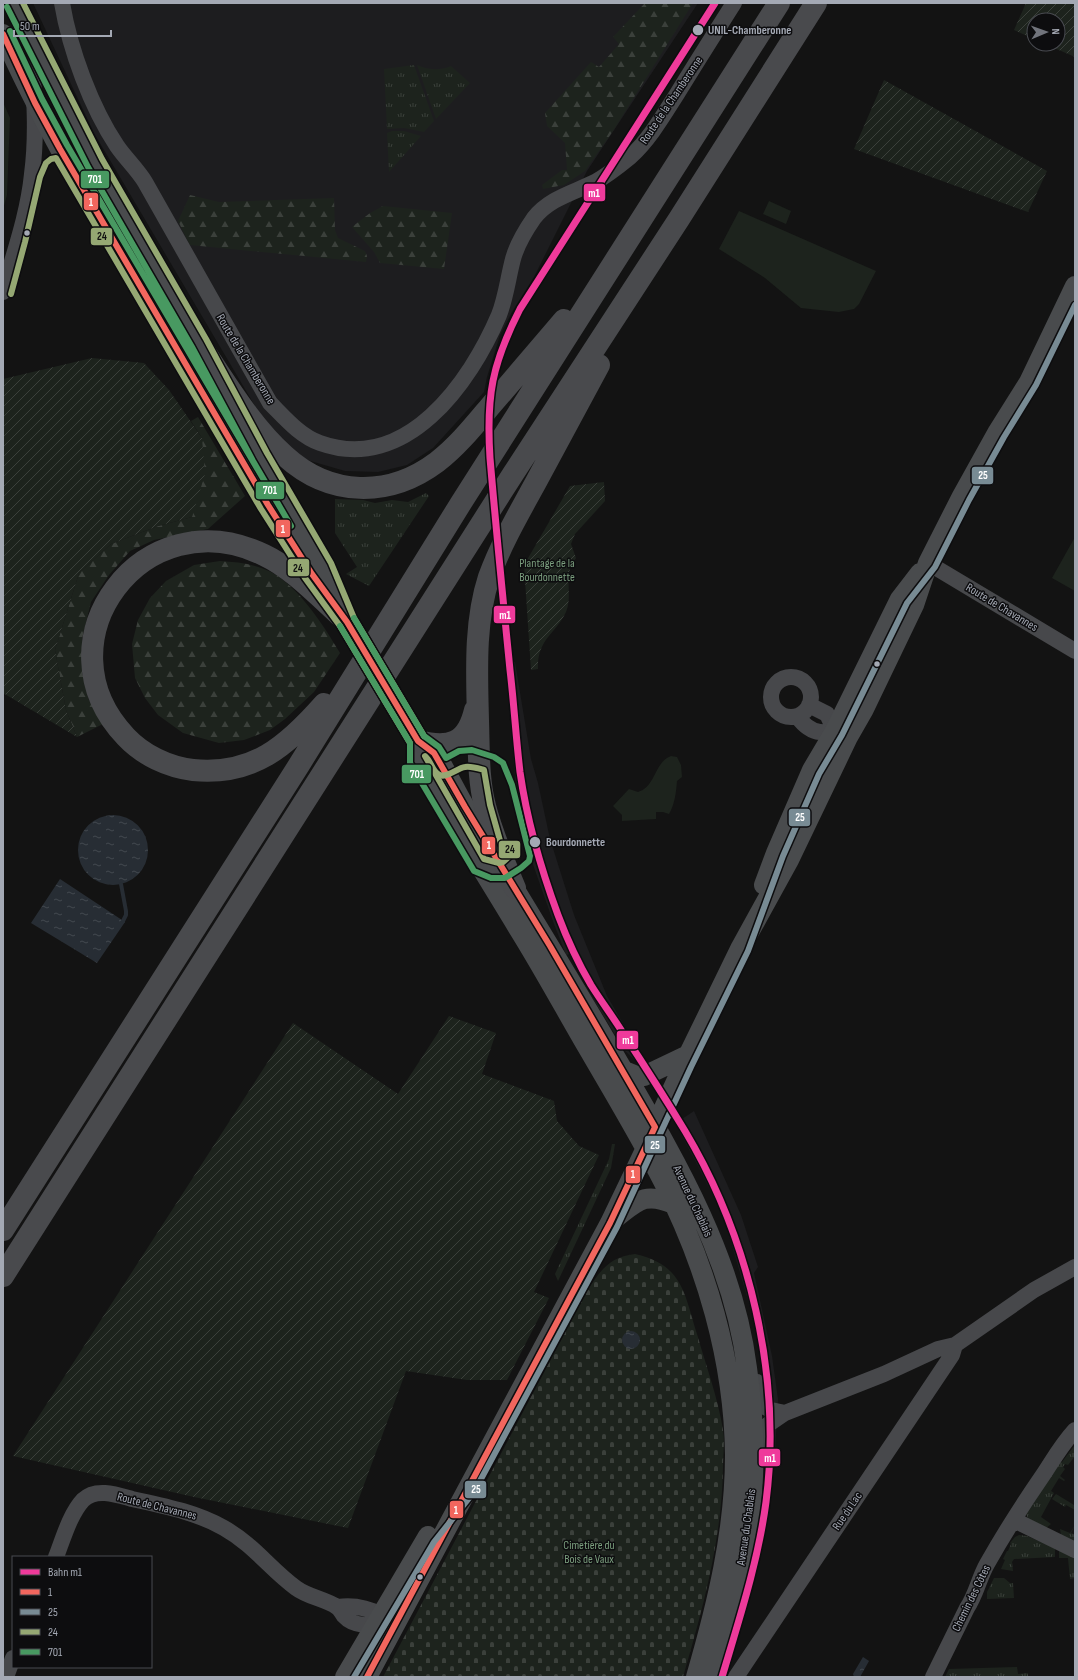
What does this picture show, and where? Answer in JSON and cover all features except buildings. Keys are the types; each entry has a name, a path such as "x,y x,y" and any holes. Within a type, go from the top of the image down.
{"highway":[{"path":"3,1230 299,765 374,642 779,3"},
{"path":"3,1276 517,467 679,219 816,3"},
{"path":"515,888 495,838 485,805 479,759 479,632 482,605 489,578 508,532 679,219"},
{"path":"199,343 261,431 299,468 323,480 346,487 369,488 392,485 424,471 455,446 619,255"},
{"path":"347,622 287,570 264,555 245,547 224,542 202,541 182,544 161,551 140,562 111,594 101,615 94,638 93,660 96,683 103,705 113,722 128,739 146,754 172,765 189,770 211,771 228,769 261,760 293,737 341,684 374,642"},
{"path":"418,741 435,746 459,740 467,733 472,724 478,697"}],"main road":[{"path":"14,3 95,162 199,343 260,457 324,567 347,622"},
{"path":"3,34 34,103 268,505 312,574 347,622"},
{"path":"345,1677 364,1644 373,1619 427,1550 467,1488 610,1223 688,1055 741,947 789,860 842,734 864,709 914,605 928,563 962,496 997,433 1029,382 1075,286"},
{"name":"Avenue du Chablais","path":"347,622 418,741 434,753 655,1127 689,1189 714,1246 732,1297 744,1344 751,1403 753,1457 752,1496 746,1540 713,1677"},
{"name":"Avenue du Chablais","path":"418,741 417,760 519,930 663,1180 689,1237 704,1277 717,1322 732,1408 735,1455 730,1530 713,1617 696,1677"},
{"path":"622,1070 639,1077 644,1076 688,1055"},
{"path":"610,1223 640,1200 650,1198 661,1199 674,1204"},
{"path":"367,1677 427,1550"}],"street":[{"name":"Route de la Chamberonne","path":"62,3 75,55 84,82 96,107 117,146 144,180 270,403 297,430 319,443 342,449 355,450 385,446 405,436 425,421 454,393 477,359 499,314 513,258 525,232 535,217 552,201 605,176 620,165 640,146 658,124 734,3"},
{"path":"3,292 19,233 32,174 35,138 31,36"},
{"path":"32,174 40,158 47,151 60,149"},
{"name":"Route de Chavannes","path":"928,563 1075,651"},
{"path":"784,678 797,678 807,684 811,694 809,705 805,712 797,716 788,717 780,714 773,706 771,698 772,690 777,682 784,678"},
{"path":"809,705 827,714 842,734"},
{"path":"797,716 803,724 818,732 842,734"},
{"path":"746,1540 755,1518 759,1499 761,1433 766,1426 785,1413 884,1374 938,1349 955,1345 1034,1290 1075,1267"},
{"path":"744,1344 752,1355 756,1365 761,1405 771,1410 785,1413"},
{"name":"Rue du Lac","path":"736,1677 952,1355 955,1345"},
{"name":"Chemin des Côtes","path":"933,1677 972,1600 977,1584 987,1564 1014,1520 1062,1447 1075,1430"},
{"name":"Route de Chavannes","path":"56,1556 74,1515 84,1500 91,1495 104,1493 190,1513 223,1527 243,1540 296,1589 338,1607 345,1617 373,1619"},
{"path":"1014,1520 1075,1550"},
{"path":"358,1677 381,1634 373,1619"},
{"path":"6,1677 12,1661"}],"shaded area":[{"path":"33,3 698,3 587,171 534,277 512,312 500,335 484,392 433,448 407,465 378,472 345,471 307,460 286,445 262,418 94,133"},
{"path":"505,662 515,662 531,759 538,783 550,839 574,915 607,996 644,1059 682,1119 694,1111 741,1215 758,1267 754,1273 772,1356 778,1399 774,1472 762,1546 726,1677 718,1677 755,1541 762,1502 764,1401 759,1349 753,1317 724,1218 698,1166 677,1127 638,1063 625,1051 587,989 570,954 566,955 554,924 530,856 517,800"}],"green space":[{"path":"645,3 693,3 613,131 585,171 564,185 543,189 542,185 562,170 567,170 565,143 547,126 545,113 591,62 599,67 619,44 613,37"},
{"path":"1026,3 1075,3 1075,57 1063,52 1066,52 1066,12 1026,12 1026,35 1014,30"},
{"path":"414,65 434,121 424,132 404,128 387,129 384,69"},
{"path":"417,65 434,69 442,69 451,66 470,83 436,119"},
{"path":"884,80 1047,171 1028,212 854,149"},
{"path":"3,102 10,118 7,195 3,209"},
{"path":"392,131 404,131 421,136 389,172 387,133"},
{"path":"190,195 219,202 334,198 335,230 338,238 365,251 367,256 366,262 190,245 178,221"},
{"path":"769,201 791,211 786,224 763,214"},
{"path":"383,206 452,213 444,269 380,263 374,252 352,227 370,213"},
{"path":"739,211 876,271 859,304 854,309 839,312 801,308 765,278 719,249"},
{"path":"92,358 144,363 169,390 202,438 205,474 192,517 158,526 111,544 79,573 55,650 66,710 77,737 3,693 3,379"},
{"path":"198,417 245,496 208,529 154,540 130,551 109,575 91,602 82,639 82,672 89,700 103,724 77,737 66,710 55,650 79,573 111,544 158,526 192,517 202,438 191,421"},
{"name":"Plantage de la Bourdonnette","path":"604,482 605,501 575,534 571,544 576,558 571,566 569,574 568,607 562,620 540,651 538,669 531,670 524,565 570,486"},
{"path":"426,493 429,496 369,586 346,574 357,567 335,533 335,499 363,500 375,503 392,500 408,502"},
{"path":"1075,537 1075,591 1052,578"},
{"path":"220,561 259,567 271,572 281,579 301,597 310,608 340,653 314,692 285,719 270,730 244,740 219,743 183,733 158,715 145,698 135,678 132,644 138,620 150,598 166,581 194,565"},
{"path":"671,756 677,757 681,765 682,777 677,781 676,794 669,814 656,812 656,819 622,821 622,815 613,806 629,789 638,792 644,789 652,780 661,763"},
{"path":"449,1016 496,1033 482,1074 554,1101 557,1121 579,1146 599,1155 534,1292 549,1298 507,1380 467,1380 406,1371 348,1528 194,1497 13,1456 293,1023 398,1094"},
{"path":"612,1144 615,1144 611,1168 558,1281 555,1274 609,1159"},
{"name":"Cimetière du Bois de Vaux","path":"635,1254 663,1265 672,1273 679,1283 689,1306 712,1382 724,1435 722,1494 715,1547 698,1625 683,1677 383,1677 587,1291 596,1277 606,1266 618,1258"},
{"path":"1075,1445 1075,1456 1068,1465 1065,1464 1063,1467 1065,1469 1060,1476 1065,1480 1064,1481 1059,1478 1051,1491 1054,1493 1041,1517 1051,1524 1046,1528 1028,1519 1026,1514 1060,1462 1062,1462"},
{"path":"1056,1494 1074,1505 1075,1504 1075,1510 1066,1505 1065,1507 1052,1499"},
{"path":"1075,1525 1071,1533 1075,1535 1075,1544 1061,1535 1060,1529 1070,1533"},
{"path":"1019,1535 1027,1536 1055,1548 1055,1557 1014,1559 1012,1562 1013,1571 1001,1569 1005,1560 1003,1559 1008,1551 1011,1544 1010,1543"},
{"path":"1059,1550 1075,1558 1075,1578 1070,1579 1068,1558 1059,1558"},
{"path":"994,1578 1004,1578 1010,1583 1013,1583 1014,1598 987,1599 987,1592"},
{"path":"1017,1667 1018,1674 1028,1673 1028,1677 945,1677 949,1669"}],"water":[{"path":"113,815 132,821 142,831 148,850 142,869 132,879 113,885 94,879 84,869 78,850 84,831 94,821"},
{"path":"60,879 125,922 97,963 31,923"},
{"path":"631,1331 637,1334 640,1340 637,1346 631,1349 625,1346 622,1340 625,1334"},
{"path":"863,1657 869,1661 860,1677 854,1677 853,1674"}],"waterway":[{"path":"121,884 126,911 123,921"}],"rail line":[{"name":"m1","path":"715,3 520,309 497,364 490,398 489,436 520,772 526,809 540,862 561,924 591,985 639,1057 685,1131 708,1173 727,1217 743,1263 756,1310 765,1358 769,1407 770,1455 766,1502 763,1524 753,1569 722,1677"}],"transit line":[{"name":"24","path":"23,3 102,159 206,339 267,453 331,563 354,618 424,736"},
{"name":"701","path":"7,7 88,167 192,347 253,461 291,526 67,145 42,99 10,31"},
{"name":"1","path":"3,34 35,103 60,149 268,505 312,574 347,622 418,741 434,753 465,807 550,946 655,1127 610,1223 367,1677"},
{"name":"24","path":"11,294 40,177 46,163 51,159 56,158 261,509 305,578 340,626 410,743"},
{"name":"25","path":"354,1677 434,1542 474,1492 617,1227 691,1067 748,951 783,856 819,774 842,735 907,603 935,567 969,500 1004,437 1036,385 1075,305"},
{"name":"701","path":"340,626 410,743 410,763 474,871 491,878 505,878 529,861 530,856 512,785 503,763 494,757 472,750 459,751 446,758 439,747 424,736 354,618"},
{"name":"24","path":"425,756 436,772 444,776 465,767 484,770 490,805 501,844 505,848 512,850 513,853 503,862 499,863 484,859 425,756"}],"place":[{"name":"UNIL-Chamberonne","path":"698,30"},
{"name":"Bourdonnette","path":"535,842"}]}
